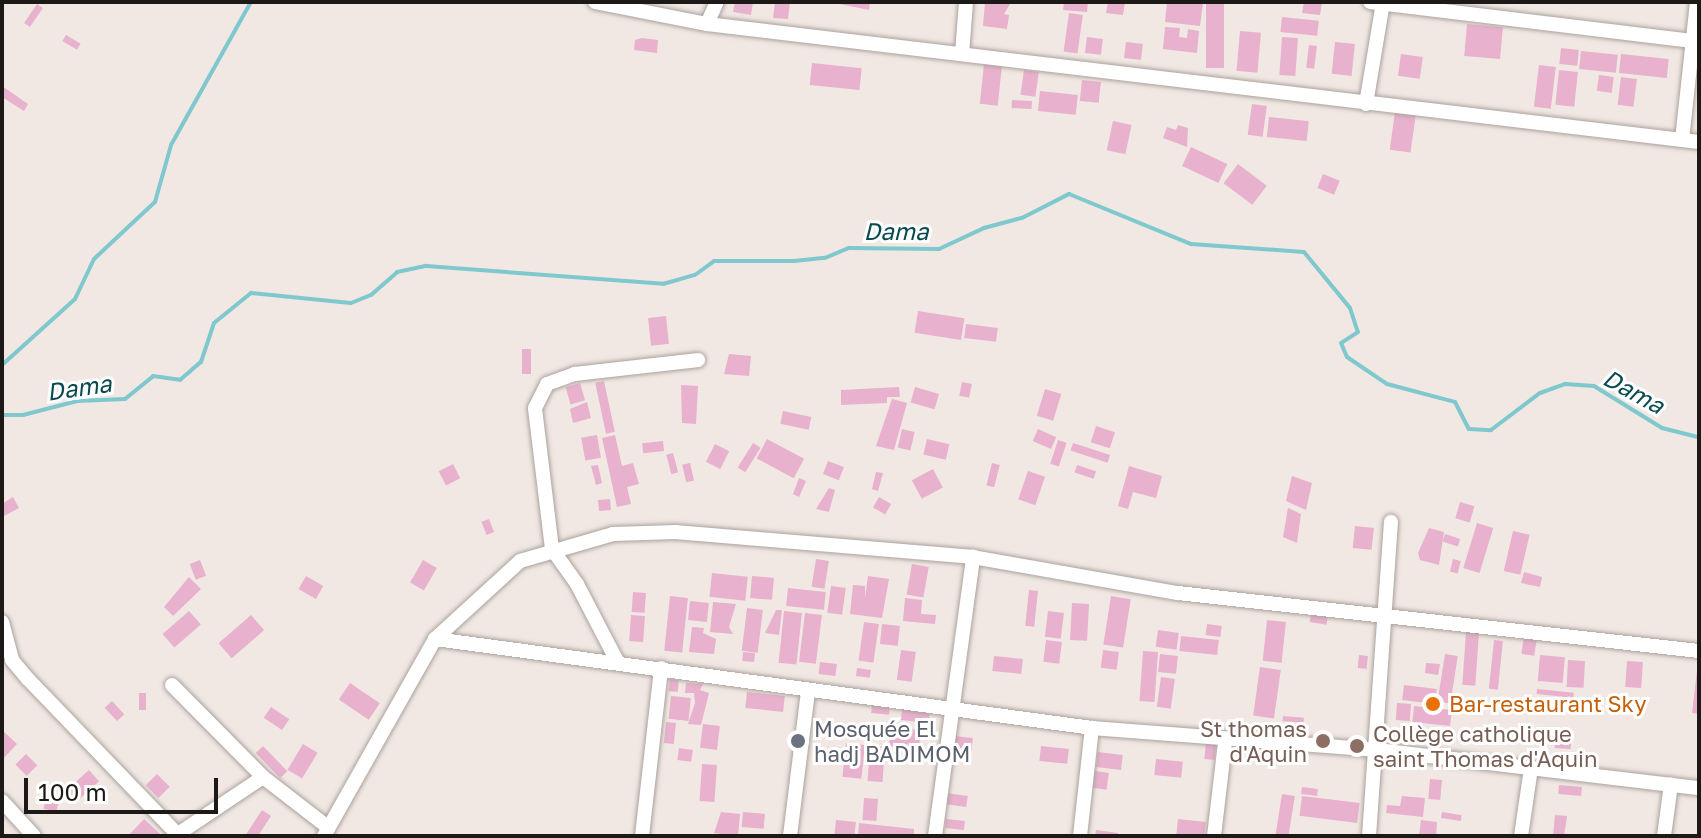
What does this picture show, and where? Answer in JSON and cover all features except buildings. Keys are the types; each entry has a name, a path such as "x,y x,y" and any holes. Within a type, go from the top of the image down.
{"street":[{"path":"595,2 707,24 1699,142"},
{"path":"707,24 717,2"},
{"path":"962,54 966,2"},
{"path":"1682,140 1697,2"},
{"path":"1366,104 1379,3 1695,41"},
{"path":"617,661 577,584 552,549 535,408 547,384 575,374 698,360"},
{"path":"1369,836 1378,750 1391,522"},
{"path":"172,685 263,777 326,832 435,639 500,576 520,561 552,549 613,534 676,532 973,557 1178,593 1387,613 1699,651"},
{"path":"935,836 950,708 973,557"},
{"path":"2,622 7,665 177,835 263,777"},
{"path":"435,639 617,661 808,691 1092,728 1225,742 1378,750 1699,788"},
{"path":"642,836 661,668"},
{"path":"790,836 808,691"},
{"path":"1080,836 1092,728"},
{"path":"1214,836 1225,742"},
{"path":"1521,836 1531,768"},
{"path":"1664,836 1671,784"},
{"path":"2,801 34,836"}],"waterway":[{"path":"2,365 75,299 94,259 155,202 171,145 251,2"},
{"name":"Dama","path":"2,415 23,415 77,401 125,399 153,376 180,380 201,362 214,323 251,293 351,303 371,295 397,272 426,266 663,284 695,275 714,261 794,261 825,258 849,248 939,249 984,228 1022,218 1069,194 1191,244 1304,252 1350,308 1358,332 1341,343 1347,357 1387,384 1455,402 1469,429 1491,430 1540,393 1565,384 1594,386 1662,428 1699,437"}],"place":[{"name":"Bar-restaurant Sky","path":"1433,704"},
{"name":"Mosquée El hadj BADIMOM","path":"798,741"},
{"name":"St thomas d'Aquin","path":"1323,741"},
{"name":"Collège catholique saint Thomas d'Aquin","path":"1357,746"}]}
